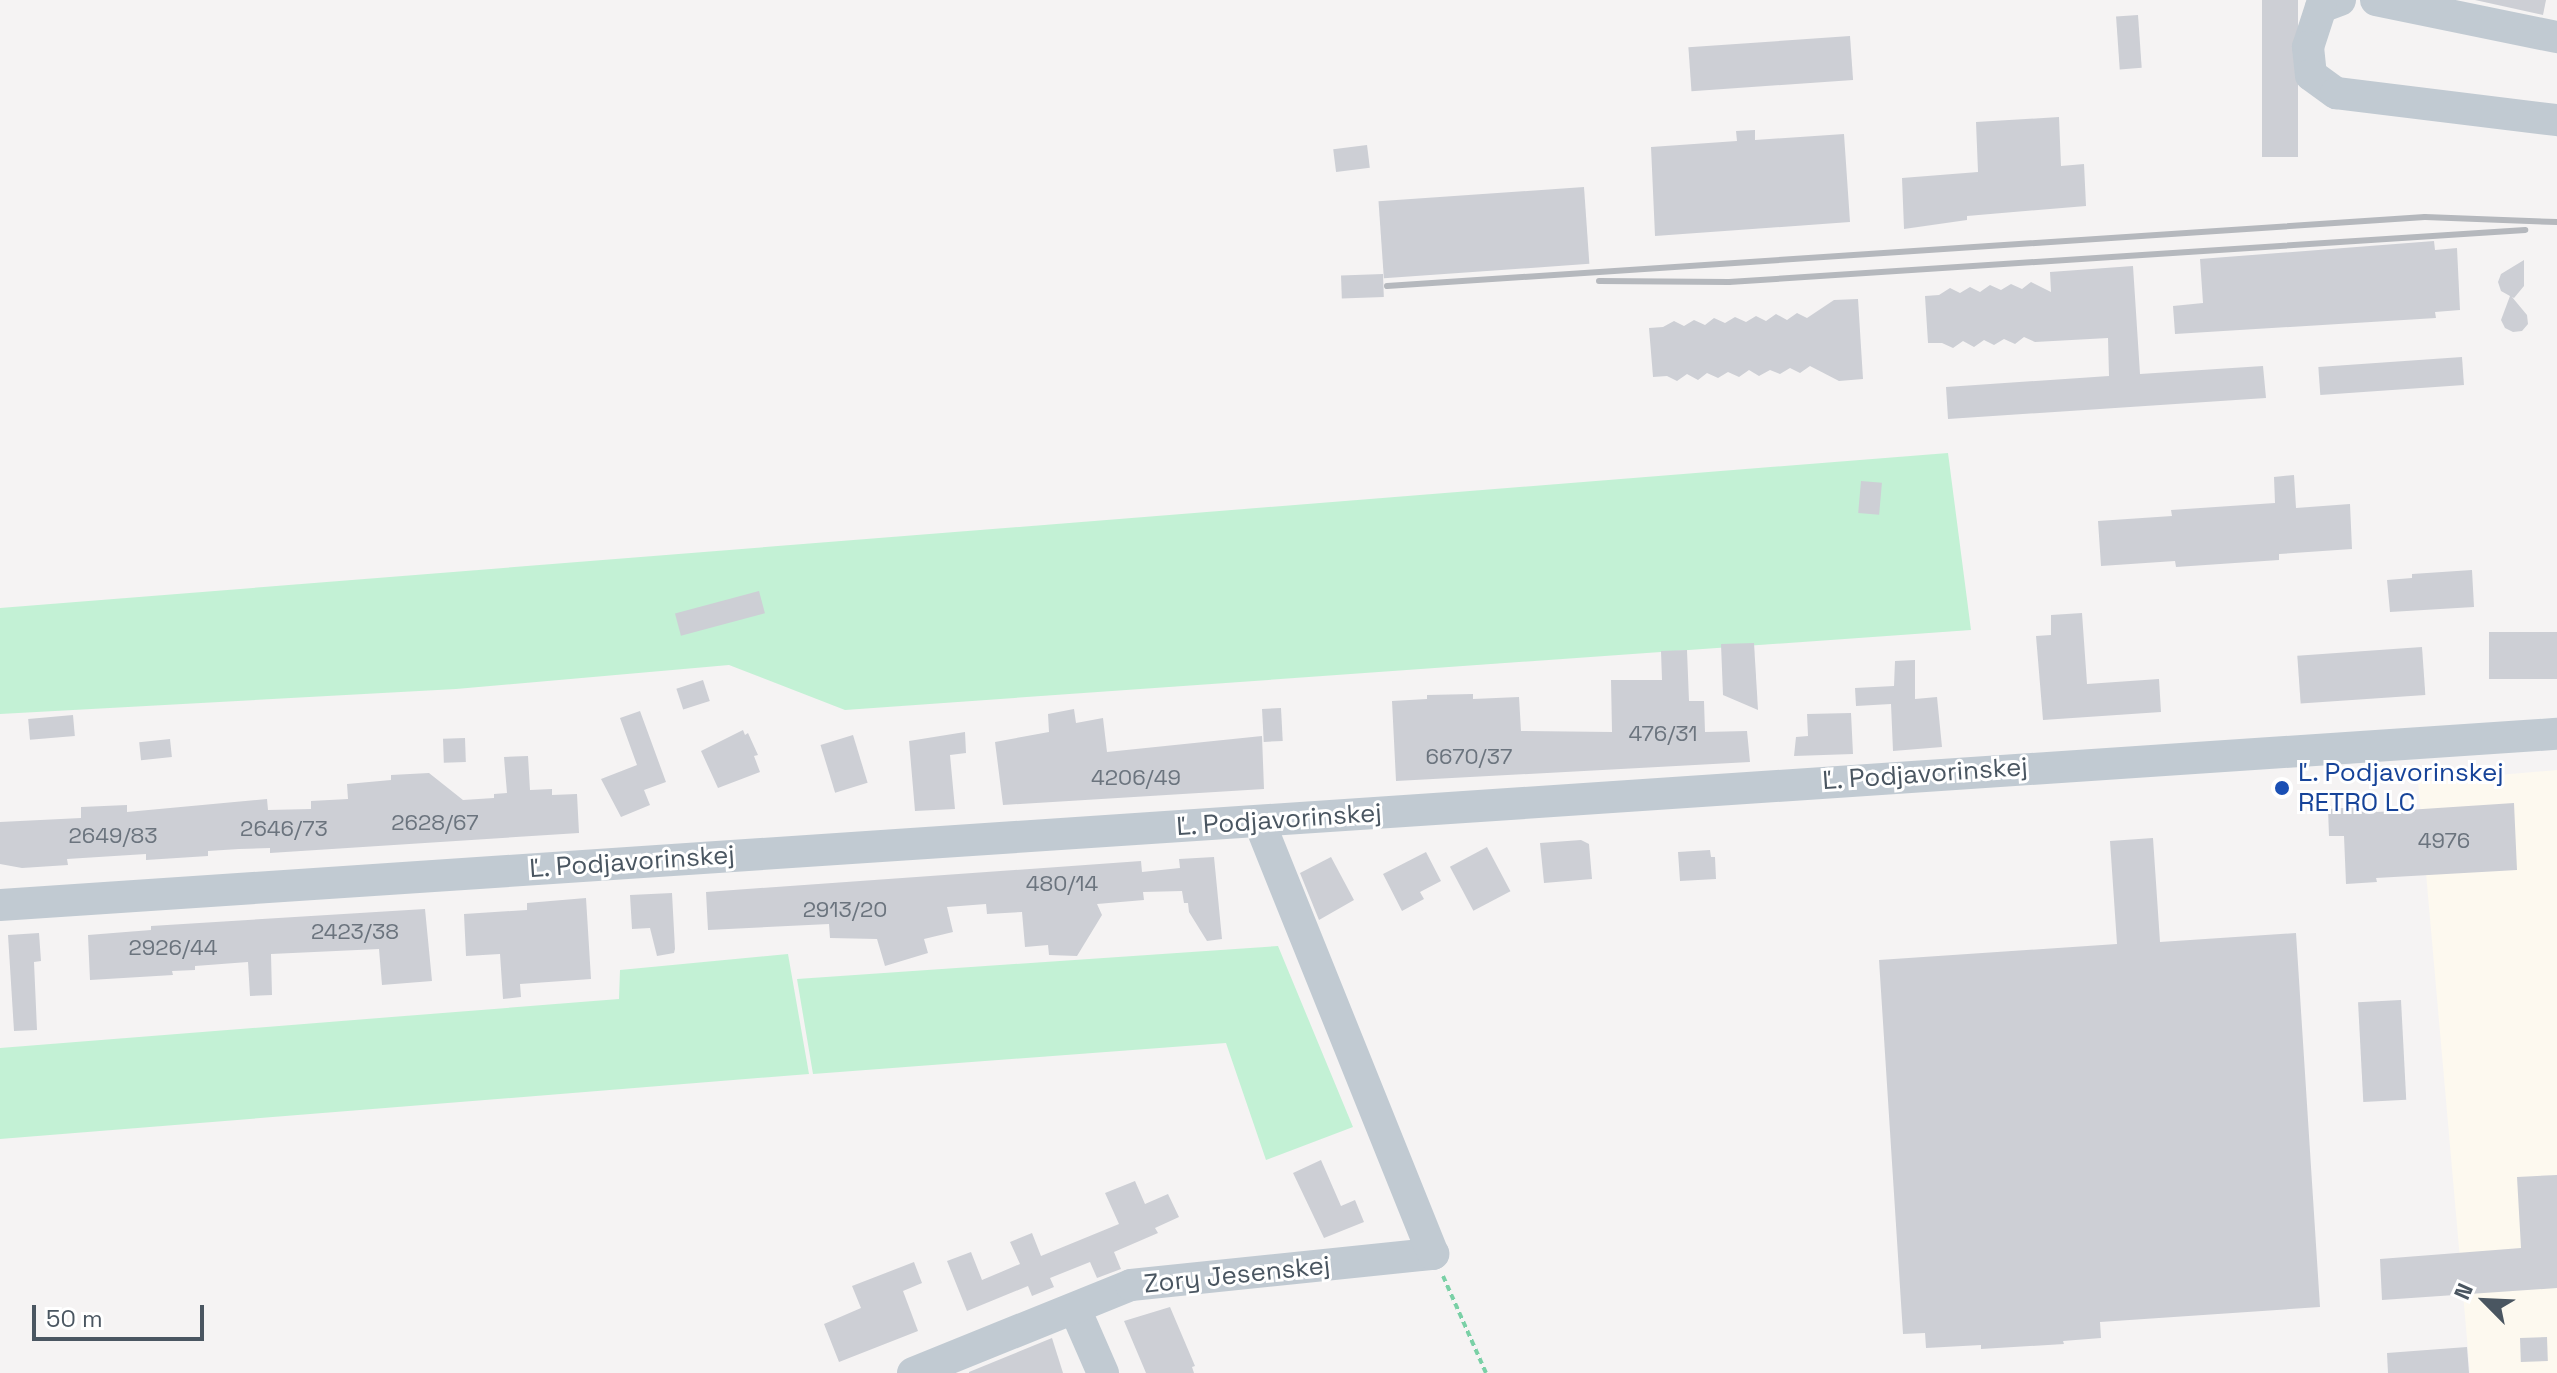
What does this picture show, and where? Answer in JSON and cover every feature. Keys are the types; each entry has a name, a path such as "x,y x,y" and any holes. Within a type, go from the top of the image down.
{"street":[{"path":"2340,0 2321,7 2308,47 2311,75 2336,93 2557,120"},
{"path":"2376,0 2557,37"},
{"name":"Ľ. Podjavorinskej","path":"0,905 1259,822 1967,771 2557,734"},
{"path":"1259,822 1433,1254"},
{"name":"Zory Jesenskej","path":"913,1373 1131,1285 1433,1254"},
{"path":"1075,1309 1103,1373"}],"path":[{"path":"1433,1254 1486,1373"}],"shaded area":[{"path":"2557,770 2557,1373 2470,1373 2418,782"}],"green space":[{"path":"1948,453 1971,630 845,710 729,665 456,689 0,714 0,608"},
{"path":"1278,946 1353,1127 1266,1160 1226,1043 813,1074 797,979"},
{"path":"788,954 809,1074 0,1139 0,1048 619,999 620,970"}],"building":[{"path":"2262,0 2298,0 2298,157 2262,157"},
{"path":"2475,0 2546,0 2543,15"},
{"path":"2138,15 2142,68 2120,69 2116,17"},
{"path":"1850,36 1853,80 1691,91 1688,47"},
{"path":"2059,117 2061,166 2084,164 2086,206 1967,216 1967,220 1904,229 1902,178 1978,172 1976,122"},
{"path":"1755,130 1755,140 1844,134 1850,222 1655,236 1651,147 1737,141 1736,131"},
{"path":"1367,145 1370,168 1336,172 1333,149"},
{"path":"1584,187 1589,264 1384,278 1379,201"},
{"path":"2434,241 2435,250 2457,248 2460,310 2435,312 2436,318 2175,334 2173,306 2203,303 2200,259"},
{"path":"2524,260 2524,286 2512,297 2527,315 2528,324 2522,331 2513,332 2505,328 2501,320 2510,296 2501,291 2498,282 2501,274"},
{"path":"2133,266 2140,374 2263,366 2266,398 1948,419 1946,387 2109,376 2108,338 2035,342 2024,337 2015,344 2004,339 1994,345 1984,340 1974,347 1963,341 1953,348 1942,343 1928,343 1925,296 1939,295 1950,288 1960,293 1970,287 1980,292 1990,285 2001,290 2011,284 2022,289 2031,282 2051,292 2050,272"},
{"path":"1383,274 1384,297 1342,298 1341,275"},
{"path":"1858,299 1863,379 1839,381 1810,366 1800,373 1790,368 1780,374 1770,370 1759,376 1749,370 1739,377 1728,372 1718,378 1707,373 1698,380 1687,374 1677,381 1667,376 1653,377 1649,328 1663,327 1674,321 1684,326 1694,320 1705,325 1714,318 1725,323 1735,317 1746,322 1756,316 1766,321 1776,314 1787,320 1797,313 1807,318 1834,300"},
{"path":"2462,357 2464,385 2320,395 2318,367"},
{"path":"2294,475 2296,508 2350,504 2352,549 2279,554 2279,560 2176,567 2175,561 2101,566 2098,521 2172,516 2171,510 2275,503 2274,477"},
{"path":"1861,481 1882,483 1879,515 1858,513"},
{"path":"2472,570 2474,607 2390,612 2387,580 2412,578 2412,574"},
{"path":"759,591 765,613 681,636 675,614"},
{"path":"2082,613 2087,684 2159,679 2161,712 2043,720 2036,636 2051,635 2051,615"},
{"path":"2489,632 2557,632 2557,679 2489,679"},
{"path":"1754,643 1758,710 1723,695 1721,644"},
{"path":"2422,647 2425,695 2301,704 2297,656"},
{"path":"1687,650 1689,701 1704,701 1705,732 1747,731 1750,762 1396,781 1392,701 1427,699 1427,695 1473,694 1473,699 1519,697 1521,731 1612,732 1611,680 1662,680 1661,651"},
{"path":"1915,660 1915,699 1937,697 1942,747 1893,751 1891,704 1856,706 1855,688 1894,686 1895,661"},
{"path":"703,680 710,701 683,710 676,689"},
{"path":"1281,708 1283,741 1264,742 1262,709"},
{"path":"1074,709 1076,723 1103,718 1107,752 1262,736 1264,789 1003,805 995,742 1049,732 1048,714"},
{"path":"640,711 666,782 644,790 650,805 621,817 601,779 637,765 620,718"},
{"path":"1851,713 1853,754 1794,756 1796,737 1808,736 1807,714"},
{"path":"73,715 75,736 30,740 28,719"},
{"path":"743,730 745,735 748,733 758,755 754,756 760,772 718,788 701,751"},
{"path":"965,732 966,753 950,755 955,809 915,811 909,741"},
{"path":"853,735 868,783 835,793 820,745"},
{"path":"465,738 466,762 444,763 443,739"},
{"path":"170,739 172,757 141,760 139,742"},
{"path":"528,756 530,790 552,789 552,795 577,794 579,833 270,853 270,848 239,849 208,851 208,856 146,860 146,854 67,859 68,865 22,868 0,864 0,822 81,818 81,807 127,805 127,812 267,799 268,810 311,809 311,801 348,799 347,784 391,780 391,775 429,773 463,800 494,798 494,794 507,793 504,757"},
{"path":"2514,803 2517,870 2376,878 2377,882 2346,884 2344,836 2329,836 2328,809 2376,806 2377,812"},
{"path":"2153,838 2160,942 2296,933 2320,1307 2100,1322 2101,1338 2063,1341 2064,1344 1981,1349 1981,1345 1926,1348 1925,1333 1903,1334 1879,960 2117,944 2110,841"},
{"path":"1581,840 1589,844 1592,879 1544,883 1540,843"},
{"path":"1487,847 1510,891 1473,911 1450,867"},
{"path":"1710,850 1711,857 1715,857 1716,879 1680,881 1678,852"},
{"path":"1426,852 1441,881 1420,892 1424,899 1402,911 1383,874"},
{"path":"1214,857 1222,939 1207,941 1189,912 1188,903 1184,903 1182,891 1143,892 1144,900 1097,904 1102,915 1077,956 1049,955 1048,945 1025,947 1022,912 987,914 986,904 947,907 953,932 924,939 928,953 885,966 877,939 830,938 829,924 708,930 706,892 1141,861 1142,872 1180,868 1179,859"},
{"path":"1331,857 1354,900 1319,920 1300,873"},
{"path":"672,893 675,949 674,953 657,956 650,928 632,929 630,895"},
{"path":"586,898 591,979 520,984 521,997 503,999 500,954 466,956 464,914 527,910 527,903"},
{"path":"425,909 432,981 382,985 379,949 271,954 272,995 250,996 248,962 195,966 195,970 172,971 173,975 90,980 88,935 151,930 151,926"},
{"path":"39,933 41,961 34,962 37,1030 14,1031 8,935"},
{"path":"2401,1000 2406,1100 2363,1102 2358,1002"},
{"path":"1321,1160 1341,1206 1355,1200 1364,1222 1324,1238 1293,1173"},
{"path":"2557,1175 2557,1288 2382,1300 2380,1259 2521,1248 2517,1177"},
{"path":"1135,1181 1145,1204 1168,1194 1179,1217 1155,1228 1158,1233 1114,1252 1121,1269 1097,1278 1090,1262 1050,1278 1054,1287 1032,1296 1028,1286 967,1311 947,1261 971,1252 982,1280 1020,1264 1010,1242 1032,1233 1041,1256 1119,1224 1105,1193"},
{"path":"914,1262 922,1283 903,1291 918,1331 839,1362 824,1324 861,1308 852,1286"},
{"path":"1170,1307 1195,1366 1192,1367 1194,1373 1146,1373 1124,1321"},
{"path":"2547,1337 2548,1361 2521,1362 2520,1338"},
{"path":"1052,1338 1063,1373 969,1373 969,1372"},
{"path":"2467,1347 2469,1373 2388,1373 2387,1353"}],"railway":[{"path":"1387,286 2425,217 2557,222"},
{"path":"1599,281 1729,282 2525,230"}],"place":[{"name":"Ľ. Podjavorinskej RETRO LC","path":"2282,788"}]}
